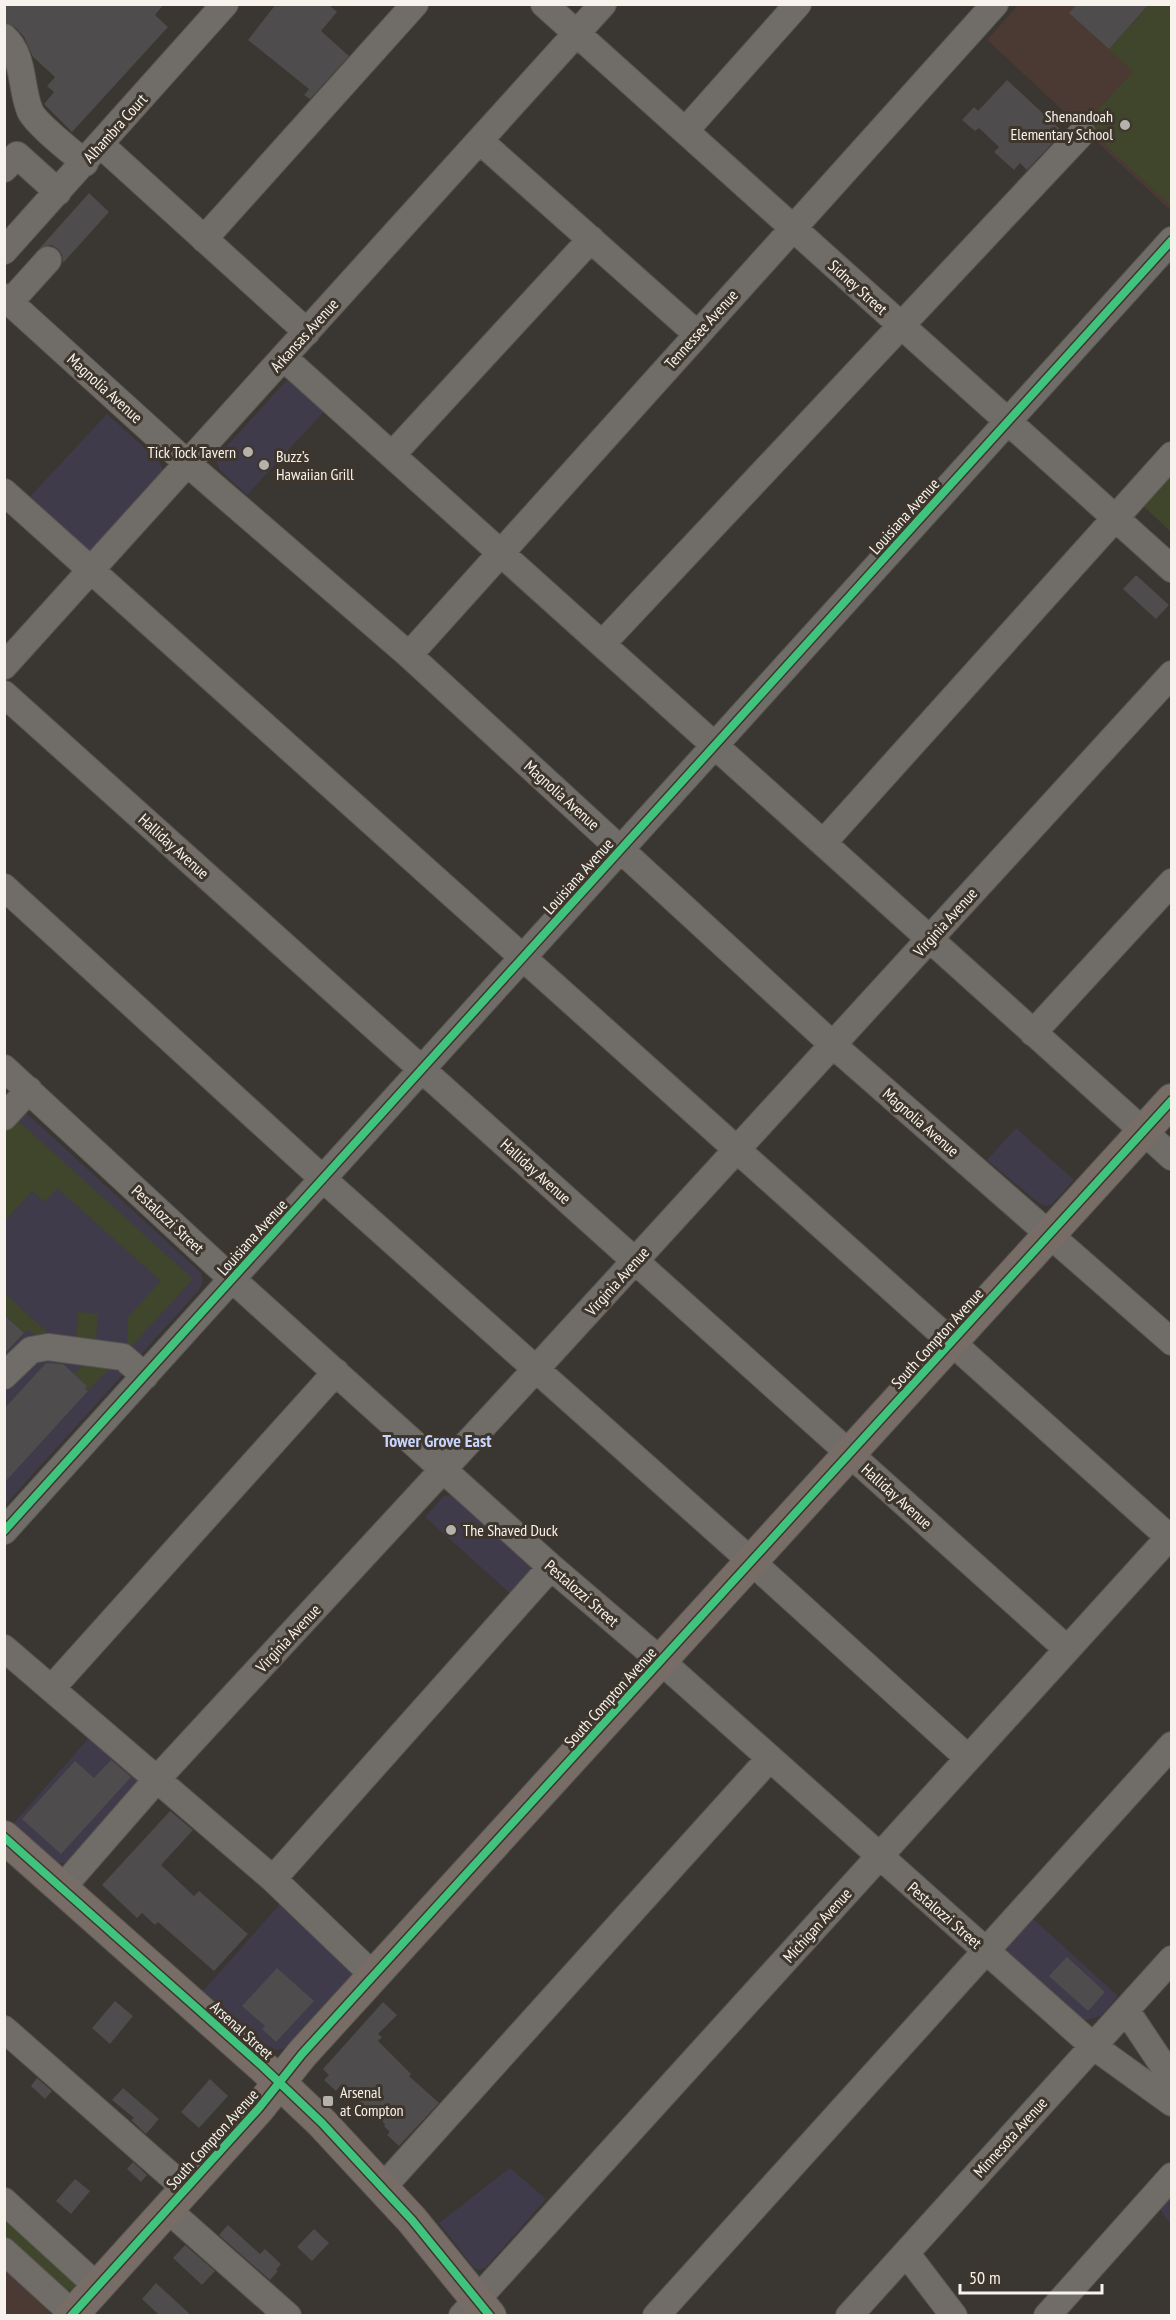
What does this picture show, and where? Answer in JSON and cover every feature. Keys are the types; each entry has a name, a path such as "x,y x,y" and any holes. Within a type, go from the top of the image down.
{"main road":[{"name":"South Compton Avenue","path":"72,2315 259,2108 302,2054 1172,1100"},
{"name":"Arsenal Street","path":"4,1837 280,2082 330,2130 383,2187 476,2310"}],"street":[{"name":"Alhambra Court","path":"4,251 225,4"},
{"path":"204,238 415,4"},
{"name":"Sidney Street","path":"544,4 1172,569"},
{"name":"Arkansas Avenue","path":"4,666 603,4"},
{"path":"685,131 798,4"},
{"name":"Tennessee Avenue","path":"409,655 995,4"},
{"path":"4,37 13,46 17,56 30,111 93,154 204,238 307,332"},
{"path":"602,644 1082,133"},
{"path":"480,141 697,334"},
{"path":"4,169 16,155 58,192"},
{"path":"392,455 591,239"},
{"name":"Louisiana Avenue","path":"4,1531 1172,240"},
{"path":"7,300 48,260"},
{"name":"Magnolia Avenue","path":"7,300 188,464 409,655 833,1045 1172,1342"},
{"path":"284,358 1172,1157"},
{"path":"823,843 1172,455"},
{"path":"4,492 1171,1537"},
{"name":"Virginia Avenue","path":"62,1888 158,1778 1172,674"},
{"name":"Halliday Avenue","path":"4,694 1067,1649"},
{"path":"1033,1033 1172,882"},
{"path":"4,887 323,1179 968,1758"},
{"name":"Pestalozzi Street","path":"4,1068 232,1279 551,1567 661,1661 1093,2046 1172,2103"},
{"path":"4,1117 29,1090"},
{"path":"4,1376 31,1350 48,1347 123,1356 145,1376"},
{"path":"52,1688 336,1372"},
{"name":"Michigan Avenue","path":"476,2310 968,1758 1171,1537"},
{"path":"273,1879 551,1567"},
{"path":"4,1648 273,1879 375,1976"},
{"path":"656,2316 1172,1745"},
{"path":"383,2187 770,1758"},
{"name":"Minnesota Avenue","path":"849,2316 1172,1959"},
{"path":"1126,2010 1172,2079"},
{"path":"4,2029 176,2199 273,2310"},
{"path":"1047,2316 1172,2176"},
{"path":"4,2201 98,2287"},
{"path":"4,2251 72,2315"},
{"path":"906,2253 954,2316"}],"shaded area":[{"name":"Shenandoah Elementary School","path":"1018,5 1171,5 1171,211 987,40"},
{"path":"293,373 328,407 247,495 220,470 217,463 218,456"},
{"path":"107,414 159,461 163,470 87,557 26,501"},
{"path":"23,1110 201,1273 203,1281 199,1290 5,1505 5,1131"},
{"path":"1016,1128 1074,1180 1052,1204 1046,1206 1039,1203 987,1160"},
{"path":"451,1495 459,1499 536,1570 512,1595 425,1517 444,1496"},
{"path":"94,1732 144,1777 65,1863 58,1863 13,1824"},
{"path":"281,1903 356,1970 285,2048 276,2050 266,2045 203,1991"},
{"path":"1030,1916 1118,1996 1101,2016 1083,2021 1000,1948"},
{"path":"510,2168 546,2199 486,2267 480,2270 474,2268 439,2223"},
{"path":"1171,2185 1171,2225 1156,2203"},
{"path":"4,2261 52,2307 49,2315 5,2315"}],"green space":[{"path":"1149,5 1171,5 1171,206 1084,125 1133,72 1109,49"},
{"path":"1171,473 1171,532 1138,501"},
{"path":"16,1119 193,1279 129,1349 127,1345 128,1317 161,1281 57,1188 45,1202 32,1191 5,1221 4,1131"},
{"path":"4,1293 47,1332 43,1336 33,1334 28,1329 24,1333 5,1315"},
{"path":"78,1312 98,1314 96,1339 76,1338"},
{"path":"91,1364 111,1367 88,1391 85,1389 87,1386 74,1374 83,1366"},
{"path":"4,2211 78,2281 73,2290 61,2289 5,2238"}],"building":[{"path":"4,4 164,4 155,15 168,27 72,132 44,104 54,92 47,86 55,77 33,57 24,37 15,27 4,22"},
{"path":"276,4 328,4 337,12 321,31 349,56 310,99 304,95 309,89 248,40"},
{"path":"1077,4 1149,4 1109,49 1069,13"},
{"path":"1007,80 1063,132 1027,170 1020,163 1014,170 994,152 999,147 979,128 975,131 962,120 974,107 978,111"},
{"path":"89,193 109,212 63,263 58,249 51,245 39,249"},
{"path":"1136,575 1169,605 1156,619 1123,589"},
{"path":"4,1315 24,1333 4,1354"},
{"path":"46,1363 63,1364 87,1386 85,1389 88,1391 4,1483 4,1409"},
{"path":"111,1760 131,1777 61,1854 22,1819 75,1761 94,1778"},
{"path":"170,1811 193,1830 161,1865 194,1896 199,1891 248,1934 214,1971 158,1922 155,1925 142,1913 137,1918 102,1885"},
{"path":"1067,1957 1105,1992 1088,2011 1049,1976"},
{"path":"277,1968 314,2001 276,2042 262,2029 265,2026 242,2006"},
{"path":"115,2001 133,2016 110,2044 92,2028"},
{"path":"383,2002 397,2015 378,2034 382,2037 378,2041 411,2074 409,2076 439,2103 399,2146 387,2135 390,2132 384,2126 385,2124 348,2091 341,2085 336,2091 324,2080 329,2075 323,2069"},
{"path":"37,2078 52,2091 45,2099 31,2086"},
{"path":"210,2079 228,2096 199,2128 181,2112"},
{"path":"123,2088 159,2119 146,2134 131,2120 134,2118 112,2100"},
{"path":"133,2162 147,2175 141,2182 127,2169"},
{"path":"75,2179 90,2191 71,2214 56,2201"},
{"path":"228,2225 260,2254 265,2249 281,2264 270,2280 219,2235"},
{"path":"314,2229 329,2243 312,2261 297,2247"},
{"path":"185,2245 215,2271 202,2285 173,2258"},
{"path":"156,2283 192,2316 160,2316 142,2299"}],"cycle path":[{"path":"4,1531 1172,240"},
{"path":"71,2316 259,2108 302,2054 1172,1100"},
{"path":"4,1837 262,2066 322,2123 412,2220 490,2316"}],"place":[{"name":"Shenandoah Elementary School","path":"1125,125"},
{"name":"Tick Tock Tavern","path":"248,452"},
{"name":"Buzz’s Hawaiian Grill","path":"264,465"},
{"name":"The Shaved Duck","path":"451,1530"},
{"name":"Arsenal at Compton","path":"328,2101"}],"district":[{"name":"Tower Grove East","path":"437,1440"}]}
